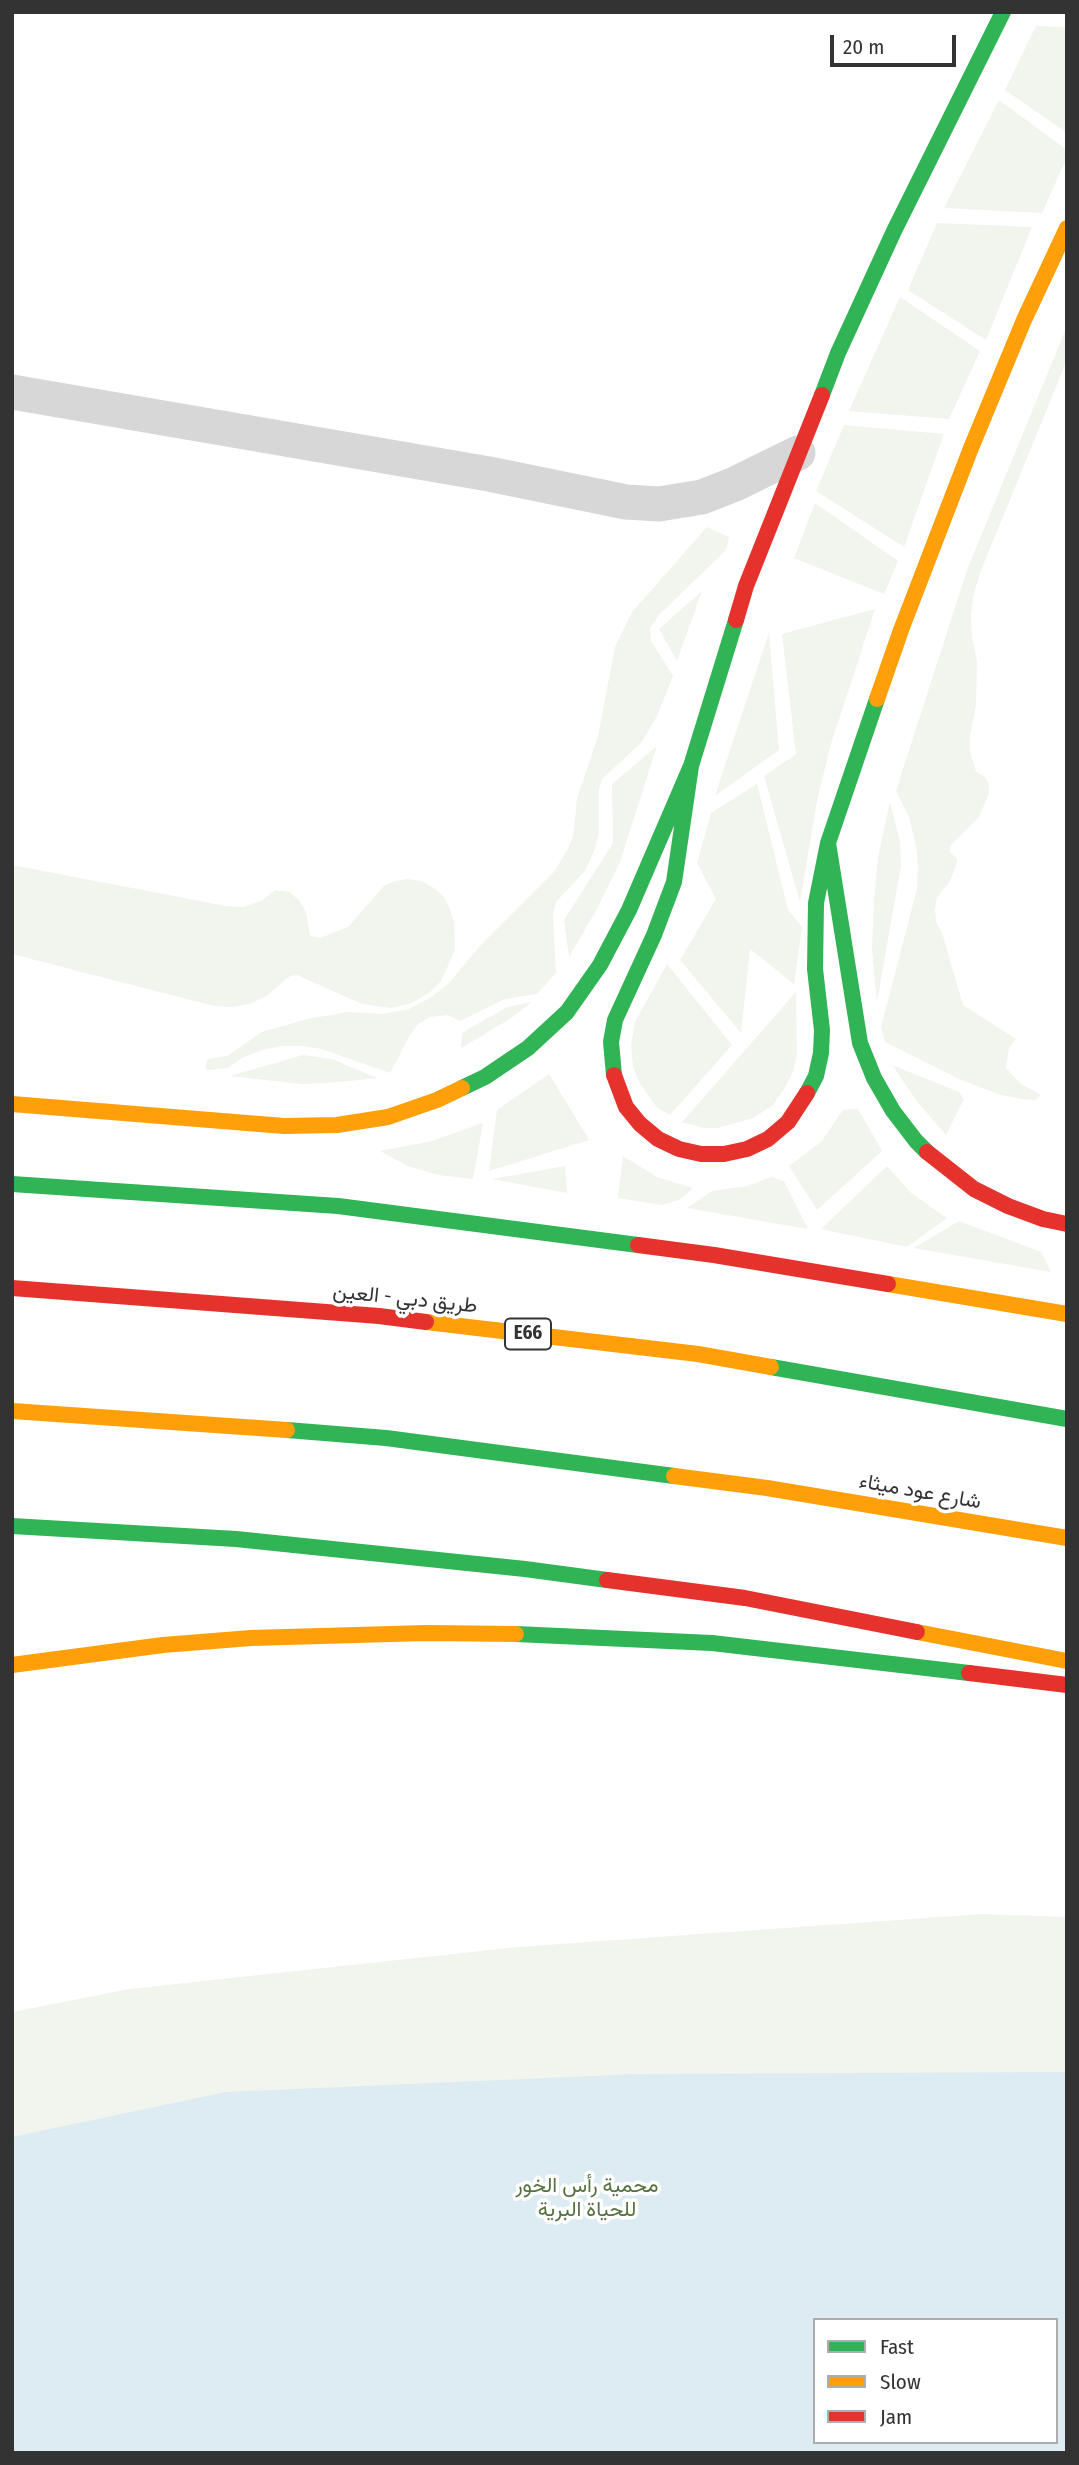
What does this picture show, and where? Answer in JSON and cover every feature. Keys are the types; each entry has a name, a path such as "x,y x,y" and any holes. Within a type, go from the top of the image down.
{"main road":[{"path":"12,1104 284,1126 337,1125 388,1116 438,1100 485,1077 528,1048 567,1012 600,965 629,909 691,766 746,586 838,354 894,231 1003,12"},
{"path":"691,766 674,882 654,935 615,1020 611,1064 616,1086 626,1107 640,1124 658,1139 679,1149 701,1154 724,1154 747,1149 768,1139 788,1122 804,1100 816,1076 822,1030 814,932 816,904 828,843 901,630 971,449 1024,320 1067,228"},
{"path":"828,843 860,1043 874,1078 893,1111 916,1141 974,1189 1043,1219 1067,1223"},
{"path":"12,1184 338,1206 714,1255 1067,1314"},
{"name":"طريق دبي - العين","path":"12,1288 379,1316 698,1354 1067,1419"},
{"name":"شارع عود ميثاء","path":"12,1411 386,1437 767,1488 1067,1538"},
{"path":"12,1526 236,1539 552,1572 745,1598 1067,1661"},
{"path":"12,1664 251,1638 426,1633 513,1634 712,1643 1067,1685"}],"street":[{"path":"12,392 489,474 626,502 659,504 702,497 798,453"}],"green space":[{"path":"1036,26 1067,27 1067,133 1005,90"},
{"path":"999,100 1067,150 1067,157 1042,213 944,208"},
{"path":"937,223 1032,227 986,340 908,290"},
{"path":"900,297 980,351 949,419 849,411"},
{"path":"1067,326 1067,360 974,593 971,614 977,660 976,705 970,751 976,772 985,777 989,784 989,793 979,817 950,846 950,852 957,859 957,863 950,881 937,898 935,909 936,922 942,933 963,1005 1016,1039 1009,1048 1006,1068 1021,1084 1041,1095 1035,1100 1001,1095 961,1080 885,1042 881,1027 917,889 916,846 909,817 896,791 967,570"},
{"path":"844,425 944,434 904,547 816,491"},
{"path":"815,503 898,561 884,594 794,558"},
{"path":"707,527 729,537 726,550 659,615 650,628 651,641 673,676 657,716 642,742 602,779 595,849 585,871 556,902 553,913 556,973 537,994 505,999 460,1021 447,1015 430,1017 418,1024 410,1035 390,1073 322,1049 302,1046 262,1050 227,1068 208,1070 205,1067 208,1059 227,1056 262,1032 307,1019 348,1012 383,1014 409,1009 430,998 448,984 479,947 554,872 570,845 574,831 577,798 598,736 615,647 632,612"},
{"path":"702,591 677,661 659,629"},
{"path":"875,609 830,747 817,801 800,902 764,776 796,754 782,634"},
{"path":"769,632 779,750 715,796"},
{"path":"657,746 620,862 569,957 564,920 613,843 612,784"},
{"path":"757,784 788,910 802,927 794,984 750,949 741,1033 680,960 716,899 697,863 711,813"},
{"path":"890,802 900,842 901,865 877,1002 872,949 874,901 878,857"},
{"path":"12,865 226,906 244,907 261,901 275,890 289,892 299,900 306,912 310,936 320,938 348,927 384,886 407,879 421,881 444,897 450,909 454,922 455,950 441,981 429,993 411,1003 391,1008 362,1004 297,975 290,976 266,996 250,1004 214,1006 12,954"},
{"path":"667,964 732,1045 670,1115 657,1108 639,1082 633,1067 631,1045 635,1022"},
{"path":"796,992 797,1054 793,1072 773,1105 753,1118 718,1128 704,1128 682,1122"},
{"path":"532,1002 510,1019 461,1048 462,1033 507,1007"},
{"path":"303,1055 332,1059 377,1078 302,1084 230,1076"},
{"path":"892,1065 959,1092 964,1099 946,1135 916,1100"},
{"path":"549,1074 589,1140 489,1171 497,1110"},
{"path":"858,1109 882,1151 817,1210 789,1166 821,1142 843,1110"},
{"path":"483,1123 473,1179 438,1175 408,1166 380,1151 432,1141"},
{"path":"623,1156 657,1177 693,1188 679,1200 662,1205 618,1198"},
{"path":"565,1166 567,1193 492,1179"},
{"path":"887,1166 911,1193 947,1218 907,1247 821,1229"},
{"path":"771,1177 784,1181 808,1229 687,1208 712,1191 747,1186"},
{"path":"959,1221 1041,1252 1051,1272 914,1248"},
{"name":"محمية رأس الخور للحياة البرية","path":"982,1914 1067,1917 1067,2453 12,2453 12,2012 130,1989 518,1947"}],"shaded area":[{"name":"محمية رأس الخور للحياة البرية","path":"1067,2072 1067,2453 12,2453 12,2137 226,2092 638,2074"}],"traffic: fast":[{"path":"822,395 838,353 894,231 1003,12"},
{"path":"614,1075 611,1042 615,1020 654,935 674,882 691,766 736,620"},
{"path":"807,1093 816,1076 821,1053 822,1030 815,969 816,903 828,843 877,699"},
{"path":"462,1088 485,1077 528,1048 567,1012 600,965 629,910 691,766"},
{"path":"828,843 860,1043 874,1078 893,1111 927,1152"},
{"path":"12,1184 338,1206 638,1245"},
{"path":"771,1367 1067,1419"},
{"path":"287,1430 386,1438 674,1476"},
{"path":"12,1526 236,1539 607,1580"},
{"path":"516,1634 712,1643 969,1673"}],"traffic: slow":[{"path":"877,699 971,448 1024,320 1067,228"},
{"path":"12,1104 284,1126 337,1125 388,1117 462,1088"},
{"path":"888,1284 1067,1314"},
{"path":"426,1322 698,1354 771,1367"},
{"path":"12,1411 287,1430"},
{"path":"674,1476 767,1488 1067,1538"},
{"path":"917,1632 1067,1661"},
{"path":"12,1665 163,1645 251,1638 426,1633 516,1634"}],"traffic: jam":[{"path":"736,620 746,586 822,395"},
{"path":"614,1075 626,1107 640,1124 658,1139 679,1149 701,1154 724,1154 747,1149 768,1139 788,1122 807,1093"},
{"path":"927,1152 974,1189 1008,1206 1043,1219 1067,1224"},
{"path":"638,1245 888,1284"},
{"path":"12,1288 379,1316 426,1322"},
{"path":"607,1580 745,1598 917,1632"},
{"path":"969,1673 1067,1685"}]}
